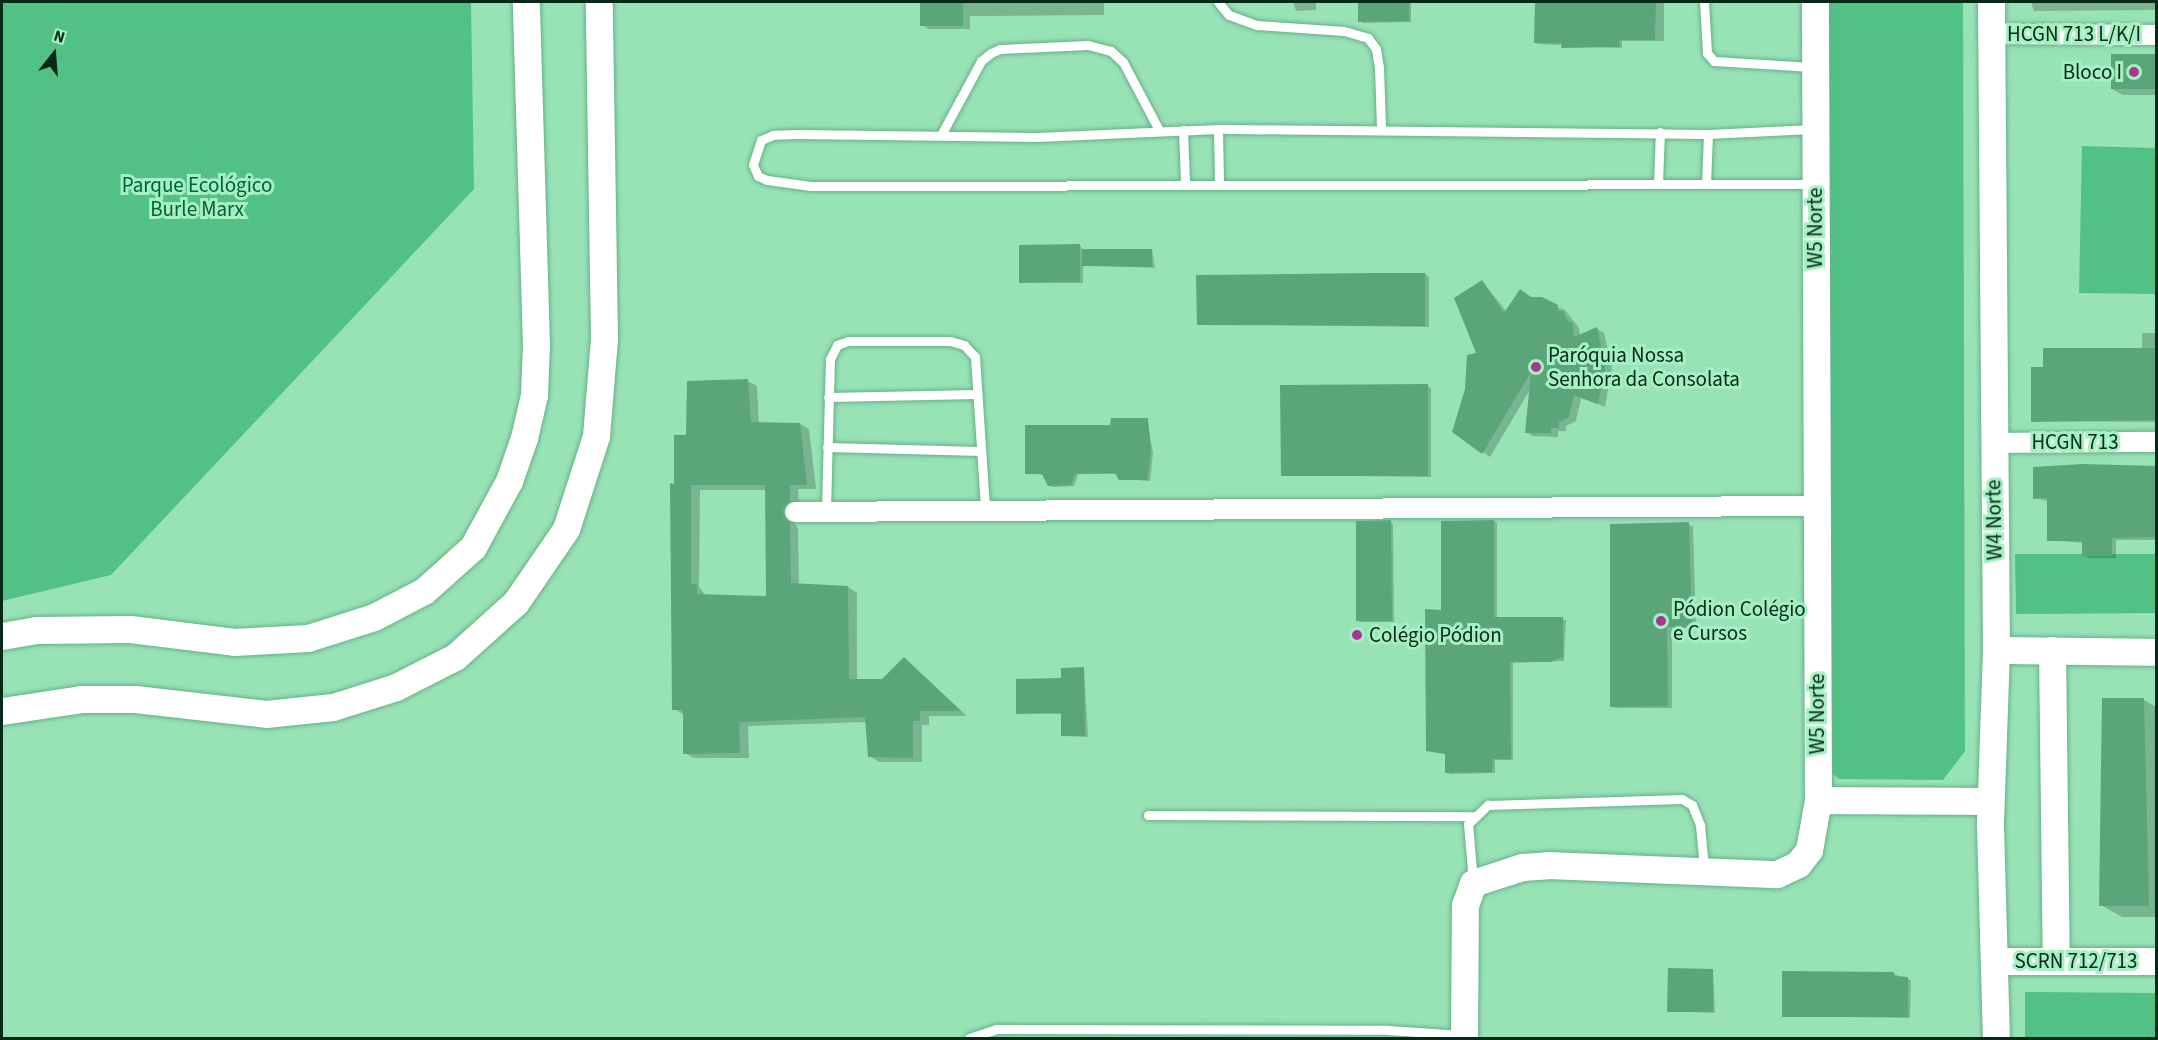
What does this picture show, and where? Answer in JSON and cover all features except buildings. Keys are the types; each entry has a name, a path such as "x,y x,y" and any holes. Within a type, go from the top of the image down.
{"street":[{"path":"2,636 36,630 130,629 234,642 309,638 374,617 424,591 473,547 508,481 524,438 534,395 536,345 526,2"},
{"path":"2,711 92,699 135,699 266,714 333,707 396,687 455,657 516,602 566,529 596,436 604,338 599,2"},
{"name":"W5 Norte","path":"1473,883 1522,867 1539,866 1777,874 1798,864 1809,850 1818,800 1815,2"},
{"name":"W4 Norte","path":"1991,2 1996,650 1990,801 1996,1038"},
{"name":"HCGN 713 L/K/I","path":"1991,34 2157,35"},
{"name":"HCGN 713","path":"1993,443 2157,442"},
{"path":"795,512 826,510 932,512 985,508 1816,506"},
{"path":"1996,650 2157,652"},
{"path":"2052,650 2056,960"},
{"path":"1818,800 1990,801"},
{"path":"1464,1037 1466,905 1473,883"},
{"name":"SCRN 712/713","path":"1995,961 2157,961"}],"lane":[{"path":"1218,2 1229,15 1257,25 1344,31 1368,38 1376,49 1379,67 1381,128"},
{"path":"1704,2 1707,53 1714,60 1816,67"},
{"path":"941,135 981,61 991,53 1000,49 1088,45 1112,51 1123,62 1159,130"},
{"path":"1815,184 1185,183 811,186 766,180 758,176 753,165 761,140 773,135 1037,137 1159,130 1381,128 1708,134 1816,129"},
{"path":"1218,129 1219,183"},
{"path":"1183,130 1185,183"},
{"path":"1658,183 1660,132"},
{"path":"1706,184 1708,134"},
{"path":"826,510 830,359 837,345 848,341 950,341 964,345 975,357 985,508"},
{"path":"828,397 978,394"},
{"path":"827,447 981,451"},
{"path":"1473,883 1468,825 1474,816 1488,805 1682,798 1692,805 1700,825 1704,870"},
{"path":"1148,815 1474,816"},
{"path":"969,1038 996,1029 1388,1030 1464,1037"}],"green space":[{"name":"Parque Ecológico Burle Marx","path":"2,2 471,2 474,189 111,575 2,601"},
{"path":"1826,2 1963,2 1965,751 1943,780 1839,779 1827,769"},
{"path":"2082,146 2156,148 2156,294 2079,293"},
{"path":"2015,554 2156,554 2156,613 2016,614"},
{"path":"2025,992 2156,993 2156,1038 2025,1038"}],"place":[{"name":"Bloco I","path":"2134,72"},
{"name":"Paróquia Nossa Senhora da Consolata","path":"1536,367"},
{"name":"Pódion Colégio e Cursos","path":"1661,621"},
{"name":"Colégio Pódion","path":"1357,635"}]}
